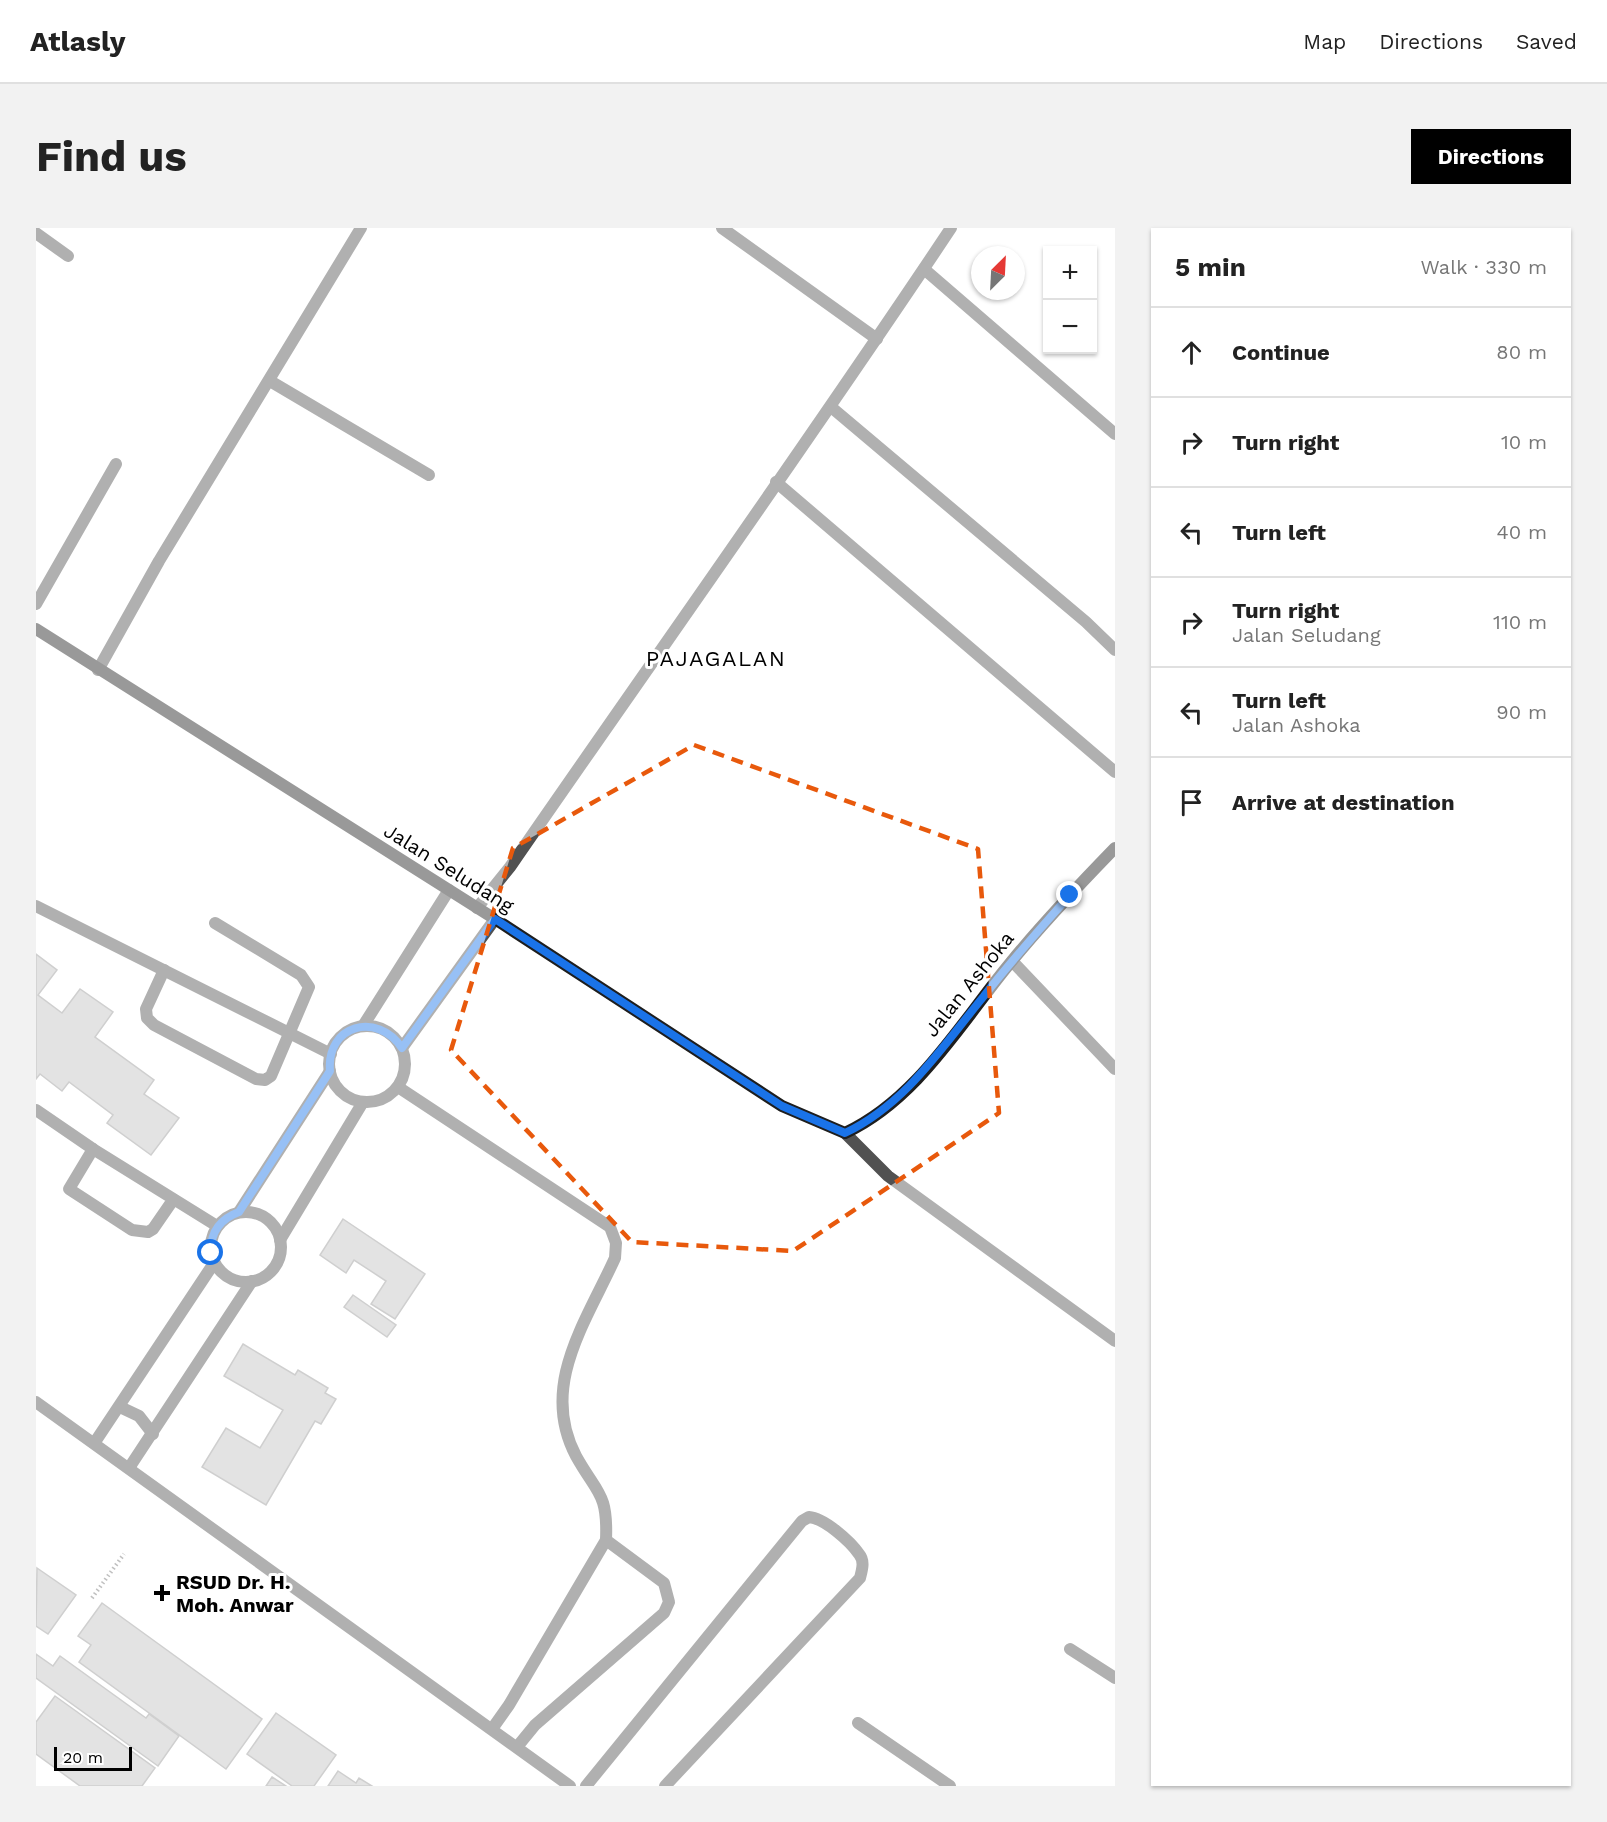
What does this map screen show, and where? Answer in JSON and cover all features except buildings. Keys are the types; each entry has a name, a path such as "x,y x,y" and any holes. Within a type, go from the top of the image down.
{"main road":[{"name":"Jalan Seludang","path":"36,629 495,919 782,1106 845,1133"},
{"name":"Jalan Ashoka","path":"845,1133 871,1121 907,1091 1012,961 1115,848"}],"street":[{"path":"98,670 159,561 361,228"},
{"path":"722,228 877,339"},
{"path":"477,908 510,867 776,482 831,407 951,228"},
{"path":"36,233 68,256"},
{"path":"924,269 1115,434"},
{"path":"270,381 429,475"},
{"path":"831,407 1086,622 1115,650"},
{"path":"36,604 116,464"},
{"path":"776,482 1115,772"},
{"path":"239,1212 330,1071 331,1054 343,1035 363,1026 448,890"},
{"path":"36,906 331,1054"},
{"path":"402,1048 495,919"},
{"path":"164,970 146,1009 147,1018 154,1025 256,1079 266,1080 271,1076 309,987 306,979 215,923"},
{"path":"1012,961 1115,1068"},
{"path":"330,1071 342,1092 363,1101 382,1099 398,1087 405,1068 402,1048 386,1031 363,1026"},
{"path":"398,1087 610,1227 616,1243 615,1258 564,1369 562,1403 564,1430 577,1457 603,1496 607,1516 606,1540 509,1706 492,1729"},
{"path":"280,1240 270,1221 261,1215 239,1212 229,1216 217,1226 211,1242 214,1263 230,1278 252,1281 262,1278 278,1262 280,1240 363,1101"},
{"path":"36,1110 93,1149 217,1226"},
{"path":"845,1133 888,1176 1115,1341"},
{"path":"93,1149 69,1189 132,1230 148,1232 153,1230 173,1200"},
{"path":"95,1442 214,1263"},
{"path":"129,1468 252,1281"},
{"path":"36,1402 95,1442 570,1786"},
{"path":"120,1407 139,1416 153,1434"},
{"path":"586,1786 802,1521 808,1517 823,1520 860,1555 863,1567 860,1578 665,1786"},
{"path":"518,1747 535,1725 664,1613 669,1602 664,1583 606,1540"},
{"path":"1070,1649 1115,1678"},
{"path":"858,1723 950,1786"}],"path":[{"path":"92,1598 124,1554"}],"highlighted area":[{"path":"694,745 978,849 999,1113 793,1251 632,1242 451,1050 513,848"}],"place":[{"name":"RSUD Dr. H. Moh. Anwar","path":"162,1593"}],"district":[{"name":"PAJAGALAN","path":"716,658"}],"route":[{"path":"211,1253 211,1242 217,1226 229,1216 239,1212 330,1071 329,1062 335,1044 352,1029 363,1026 386,1031 402,1048 495,919 782,1106 814,1122 845,1133 871,1121 907,1091 1012,961 1070,895"}]}
